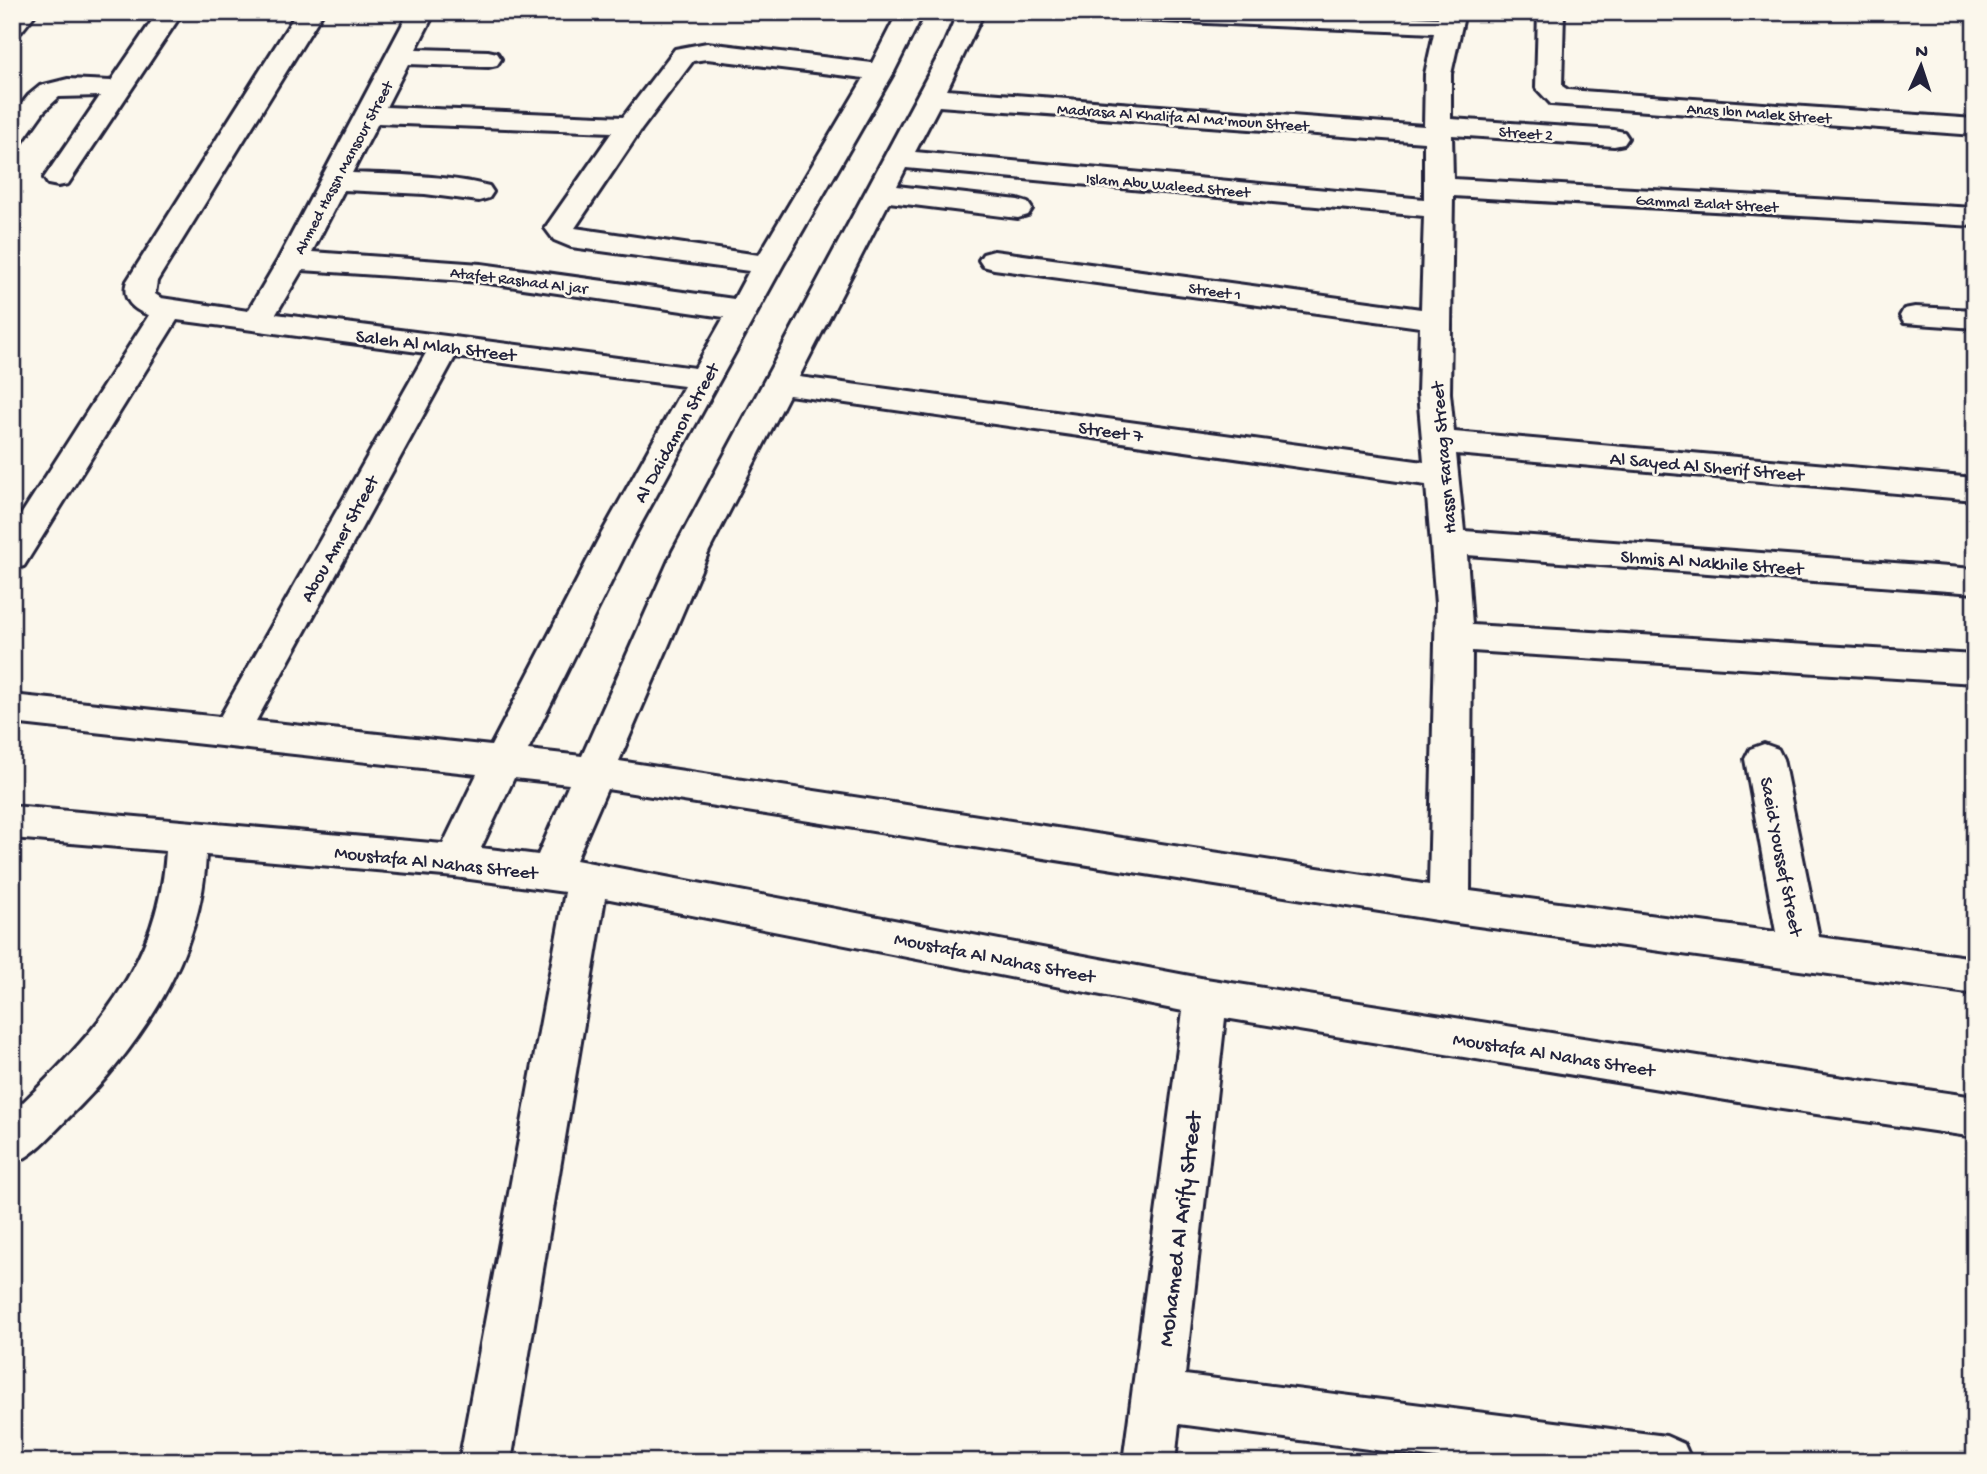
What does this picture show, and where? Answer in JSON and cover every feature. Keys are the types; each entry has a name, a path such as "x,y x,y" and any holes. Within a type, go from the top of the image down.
{"street":[{"path":"12,27 24,12"},
{"path":"58,178 171,12"},
{"path":"12,557 168,310 155,308 140,297 142,281 310,12"},
{"name":"Ahmed Hassn Mansour Street","path":"257,321 293,260 422,12"},
{"name":"Al Daidamon Street","path":"456,861 503,761 615,540 768,265 881,72 911,12"},
{"path":"485,1462 569,876 594,772 691,551 880,192 971,12"},
{"path":"1139,12 1451,19"},
{"name":"Anas Ibn Malek Street","path":"1550,12 1549,88 1555,95 1567,100 1975,127"},
{"name":"Hassn Farag Street","path":"1449,905 1454,604 1434,393 1439,198 1438,74 1451,19"},
{"path":"768,265 571,238 560,228 680,57 695,51 881,72"},
{"path":"400,56 488,59"},
{"path":"12,136 41,97 50,91 63,88 118,89"},
{"name":"Madrasa Al Khalifa Al Ma'moun Street","path":"929,97 1438,130"},
{"path":"369,115 631,125"},
{"name":"Street 2","path":"1438,130 1614,138"},
{"name":"Islam Abu Waleed Street","path":"897,159 1439,198"},
{"path":"334,181 425,185 479,192"},
{"path":"880,192 1018,209"},
{"name":"Gammal Zalat Street","path":"1439,198 1975,217"},
{"name":"Atafet Rashad Al jar","path":"293,260 481,274 743,310"},
{"name":"Street 1","path":"994,260 1436,320"},
{"name":"Saleh Al Mlah Street","path":"168,310 705,379"},
{"path":"1915,316 1975,320"},
{"name":"Abou Amer Street","path":"231,731 446,346"},
{"name":"Street 7","path":"779,384 1443,477"},
{"name":"Al Sayed Al Sherif Street","path":"1440,442 1975,489"},
{"name":"Shmis Al Nakhile Street","path":"1449,541 1975,581"},
{"path":"1454,637 1975,669"},
{"path":"12,709 594,772 1449,905 1975,976"},
{"name":"Saeid Youssef Street","path":"1764,759 1801,953"},
{"name":"Moustafa Al Nahas Street","path":"12,822 456,861 569,876 1206,997 1774,1088 1975,1116"},
{"path":"12,1143 97,1058 129,1012 155,966 172,922 184,879 187,836"},
{"name":"Mohamed Al Arify Street","path":"1149,1462 1206,997"},
{"path":"1157,1396 1667,1462"}]}
